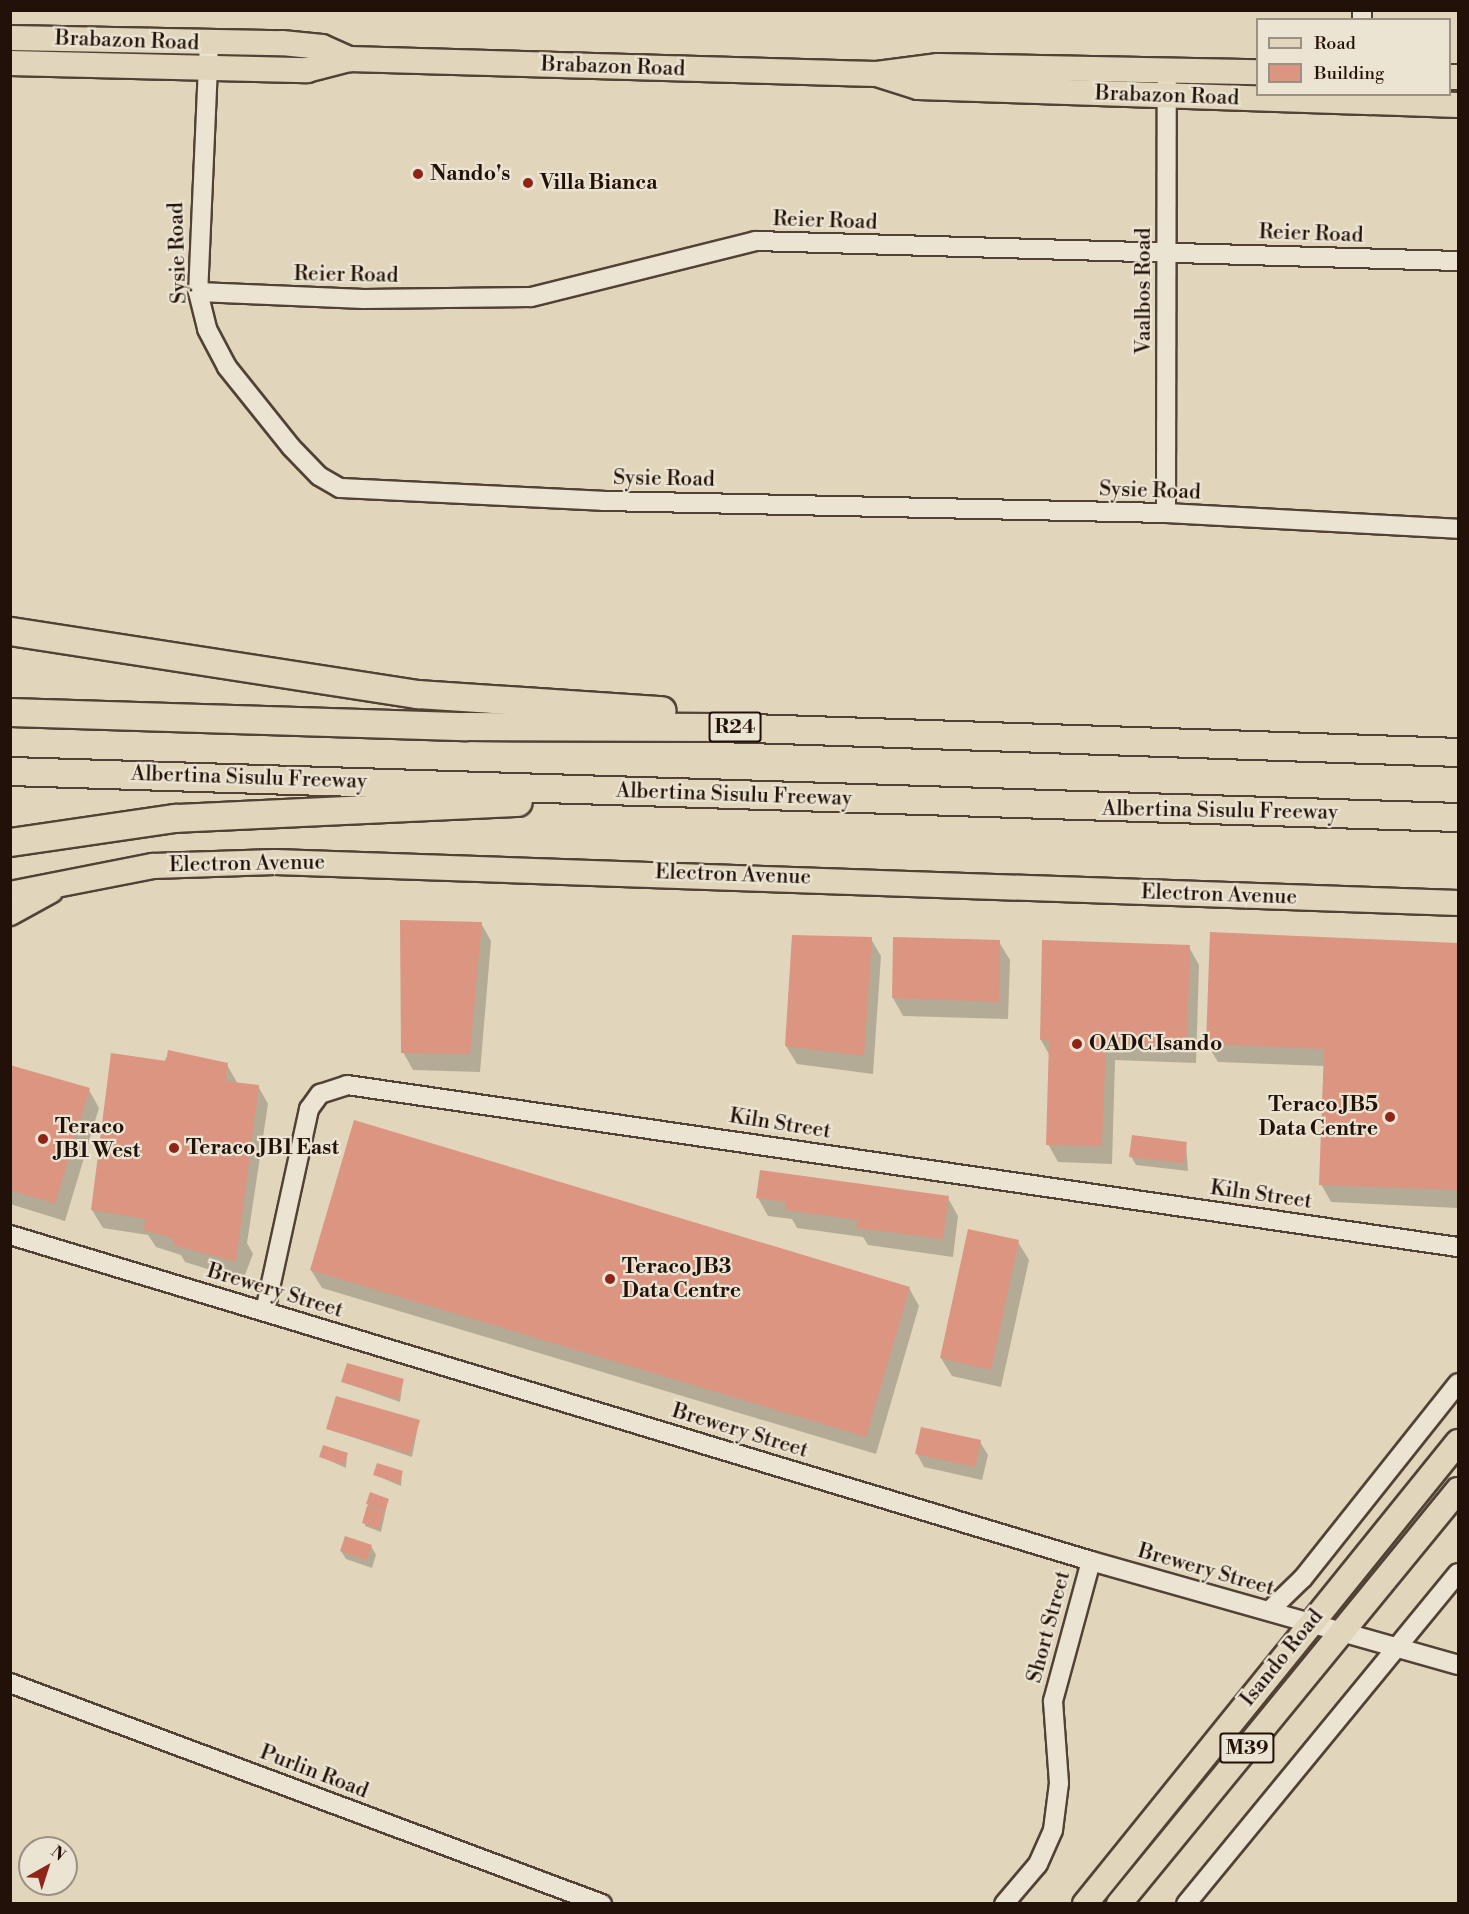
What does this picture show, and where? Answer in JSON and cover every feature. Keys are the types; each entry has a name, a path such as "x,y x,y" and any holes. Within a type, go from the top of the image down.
{"highway":[{"path":"10,631 417,694 670,711 721,727"},
{"name":"R24","path":"10,712 465,726 721,727 1458,752"},
{"name":"Albertina Sisulu Freeway","path":"10,771 1458,818"},
{"path":"10,842 114,823 483,806 615,792"}],"main road":[{"name":"Brabazon Road","path":"10,38 322,47 349,59"},
{"name":"Brabazon Road","path":"10,63 307,70 349,59 877,74 938,66 1256,72"},
{"name":"Brabazon Road","path":"877,74 918,87 1167,97 1359,99 1458,105"},
{"name":"Electron Avenue","path":"10,894 57,887 153,866 275,862 1458,903"},
{"path":"10,913 57,887"},
{"name":"Isando Road","path":"1085,1904 1308,1624 1458,1442"},
{"name":"Isando Road","path":"1119,1904 1458,1490"}],"street":[{"name":"Sysie Road","path":"209,43 198,292 207,329 227,367 302,460 340,488 603,501 1166,513 1458,529"},
{"name":"Vaalbos Road","path":"1166,513 1168,69"},
{"name":"Reier Road","path":"198,292 364,299 531,297 755,241 1458,261"},
{"name":"Kiln Street","path":"265,1311 309,1109 320,1094 347,1085 1458,1247"},
{"name":"Brewery Street","path":"10,1235 1091,1561 1342,1634 1458,1665"},
{"path":"1269,1611 1303,1578 1458,1383"},
{"name":"Short Street","path":"1004,1904 1038,1864 1053,1830 1059,1783 1053,1701 1091,1561"},
{"path":"1186,1904 1458,1573"},
{"name":"Purlin Road","path":"10,1683 602,1904"}],"building":[{"path":"400,920 482,922 470,1054 401,1053"},
{"name":"Teraco JB5 Data Centre","path":"1210,932 1458,943 1458,1190 1319,1185 1324,1049 1206,1044"},
{"path":"792,935 872,937 864,1056 785,1046"},
{"path":"893,937 1000,940 999,1002 892,998"},
{"name":"OADC Isando","path":"1042,940 1190,945 1187,1046 1106,1043 1102,1146 1046,1145 1049,1041 1040,1040"},
{"name":"Teraco JB1 East","path":"168,1050 228,1063 226,1081 259,1085 236,1262 173,1245 174,1239 144,1230 145,1219 91,1210 111,1053 166,1061"},
{"name":"Teraco JB1 West","path":"10,1065 90,1088 55,1204 10,1190"},
{"name":"Teraco JB3 Data Centre","path":"354,1120 910,1287 866,1437 310,1270"},
{"path":"1132,1135 1187,1142 1184,1163 1129,1157"},
{"path":"760,1170 949,1196 943,1239 856,1228 858,1220 785,1210 786,1202 756,1198"},
{"path":"968,1229 1019,1240 991,1370 940,1358"},
{"path":"347,1363 404,1379 398,1399 341,1382"},
{"path":"336,1396 420,1420 410,1454 326,1429"},
{"path":"921,1427 981,1440 975,1467 915,1454"},
{"path":"323,1445 348,1453 344,1465 319,1457"},
{"path":"377,1463 403,1471 399,1483 373,1475"},
{"path":"370,1492 389,1499 385,1511 366,1504"},
{"path":"367,1506 384,1512 379,1529 362,1523"},
{"path":"345,1536 372,1545 367,1560 340,1551"}],"place":[{"name":"Nando's","path":"418,174"},
{"name":"Villa Bianca","path":"528,183"},
{"name":"OADC Isando","path":"1077,1044"},
{"name":"Teraco JB5 Data Centre","path":"1390,1117"},
{"name":"Teraco JB1 West","path":"43,1139"},
{"name":"Teraco JB1 East","path":"174,1148"},
{"name":"Teraco JB3 Data Centre","path":"610,1279"}]}
